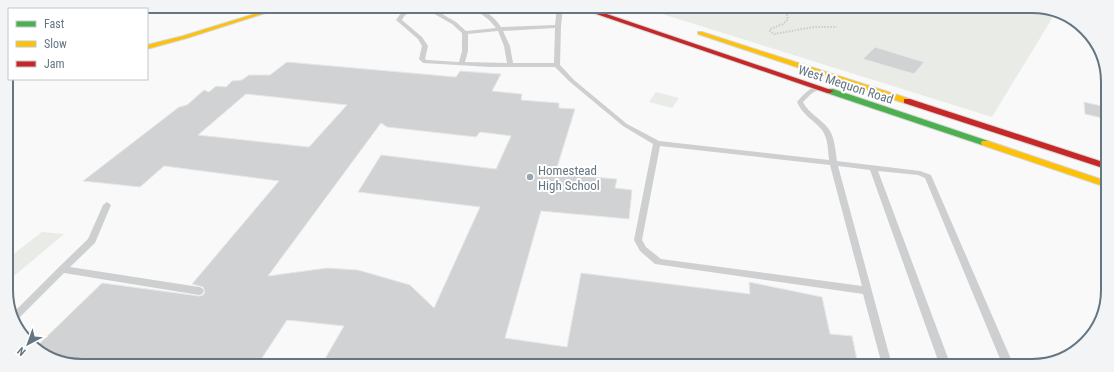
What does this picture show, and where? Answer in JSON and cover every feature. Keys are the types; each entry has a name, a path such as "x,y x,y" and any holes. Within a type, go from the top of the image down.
{"main road":[{"path":"148,47 185,38 260,13"},
{"name":"West Mequon Road","path":"597,13 1101,182"},
{"name":"West Mequon Road","path":"693,31 1101,164"}],"lane":[{"path":"406,13 398,20 420,38 425,46 422,59 425,62 557,65"},
{"path":"436,13 465,33 501,29 558,26"},
{"path":"484,13 501,29 507,41 510,64"},
{"path":"559,13 557,65 572,81 625,125 657,143 920,174 928,178 1006,359"},
{"path":"461,64 466,51 465,33"},
{"path":"817,88 809,93 800,102 807,115 824,129 832,144 832,164 836,171 885,359"},
{"path":"657,143 638,240 643,249 658,262 868,291"},
{"path":"873,168 943,359"},
{"path":"18,314 92,241 107,205"},
{"path":"62,269 199,291"}],"path":[{"path":"784,13 788,20 783,24 772,28 771,33 777,35 814,26 836,27"}],"shaded area":[{"path":"659,13 1032,13 1053,16 992,117"},
{"path":"656,92 679,98 672,108 649,102"},
{"path":"42,232 64,234 13,277 13,254"}],"building":[{"path":"875,47 924,62 914,74 863,59"},
{"path":"287,62 456,77 460,71 501,74 492,91 522,94 521,100 559,103 559,108 575,109 555,174 617,179 615,188 632,190 629,219 541,211 505,338 567,347 581,273 750,294 749,282 822,297 830,334 852,336 857,359 325,359 344,326 287,320 261,359 82,359 64,357 48,350 48,335 102,283 199,296 203,295 205,292 203,287 192,284 279,181 164,166 140,187 83,181 179,107 187,105 204,90 209,92 216,86 226,87 232,81 242,80 249,75 270,75","holes":["246,94 347,105 309,147 198,135","381,123 387,127 476,137 480,132 511,136 496,169 381,155 358,192 480,207 434,308 410,285 358,270 327,268 268,276"]},
{"path":"1084,102 1101,106 1101,118 1085,114"}],"traffic: fast":[{"path":"830,91 985,143"}],"traffic: slow":[{"path":"148,47 262,13"},
{"path":"700,33 907,101"},
{"path":"985,143 1101,182"}],"traffic: jam":[{"path":"597,13 830,91"},
{"path":"907,101 1101,164"}],"place":[{"name":"Homestead High School","path":"530,177"}]}
